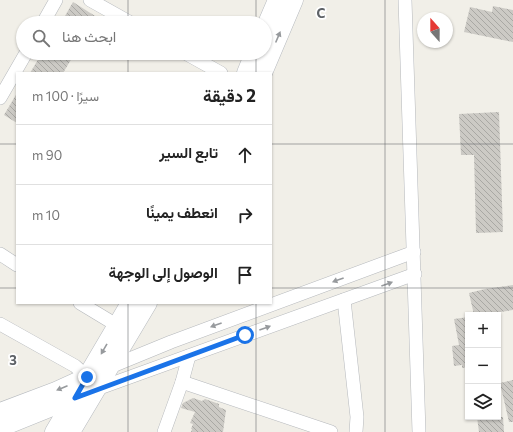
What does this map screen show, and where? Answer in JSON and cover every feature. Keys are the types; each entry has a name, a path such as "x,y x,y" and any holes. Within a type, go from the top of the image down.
{"main road":[{"path":"270,16 277,0"},
{"path":"272,54 294,0"},
{"path":"246,72 251,60"},
{"path":"264,72 269,60"},
{"path":"54,432 75,398 110,367 124,330 130,304"},
{"path":"71,432 92,383 124,330 147,304"},
{"path":"0,412 56,391 92,383"},
{"path":"0,428 75,398"}],"street":[{"path":"47,16 56,0"},
{"path":"90,0 119,16"},
{"path":"405,0 419,432"},
{"path":"0,98 22,60"},
{"path":"198,60 219,72"},
{"path":"110,367 178,339 414,252"},
{"path":"0,254 16,264"},
{"path":"0,324 75,366 92,383 189,356 415,274"},
{"path":"344,300 357,417 356,432"},
{"path":"82,304 124,330"},
{"path":"164,432 182,382 189,356"},
{"path":"182,382 331,432"}],"building":[{"path":"73,2 95,16 65,16"},
{"path":"493,6 513,10 513,42 464,32 470,7 492,12"},
{"path":"38,60 71,60 64,72 31,72"},
{"path":"16,95 16,122 4,115"},
{"path":"499,112 503,232 476,233 474,155 461,155 459,114"},
{"path":"513,285 513,310 501,312 473,312 469,293"},
{"path":"465,317 465,368 462,368 462,365 454,366 452,346 459,345 454,319"},
{"path":"513,380 513,422 509,422 501,383"},
{"path":"193,398 202,401 205,399 219,404 219,407 226,410 223,432 191,432 193,424 190,423 195,412 181,408 183,403"},
{"path":"501,417 503,417 504,432 479,432 477,420 501,420"}],"route":[{"path":"87,377 75,398 245,335"}]}
